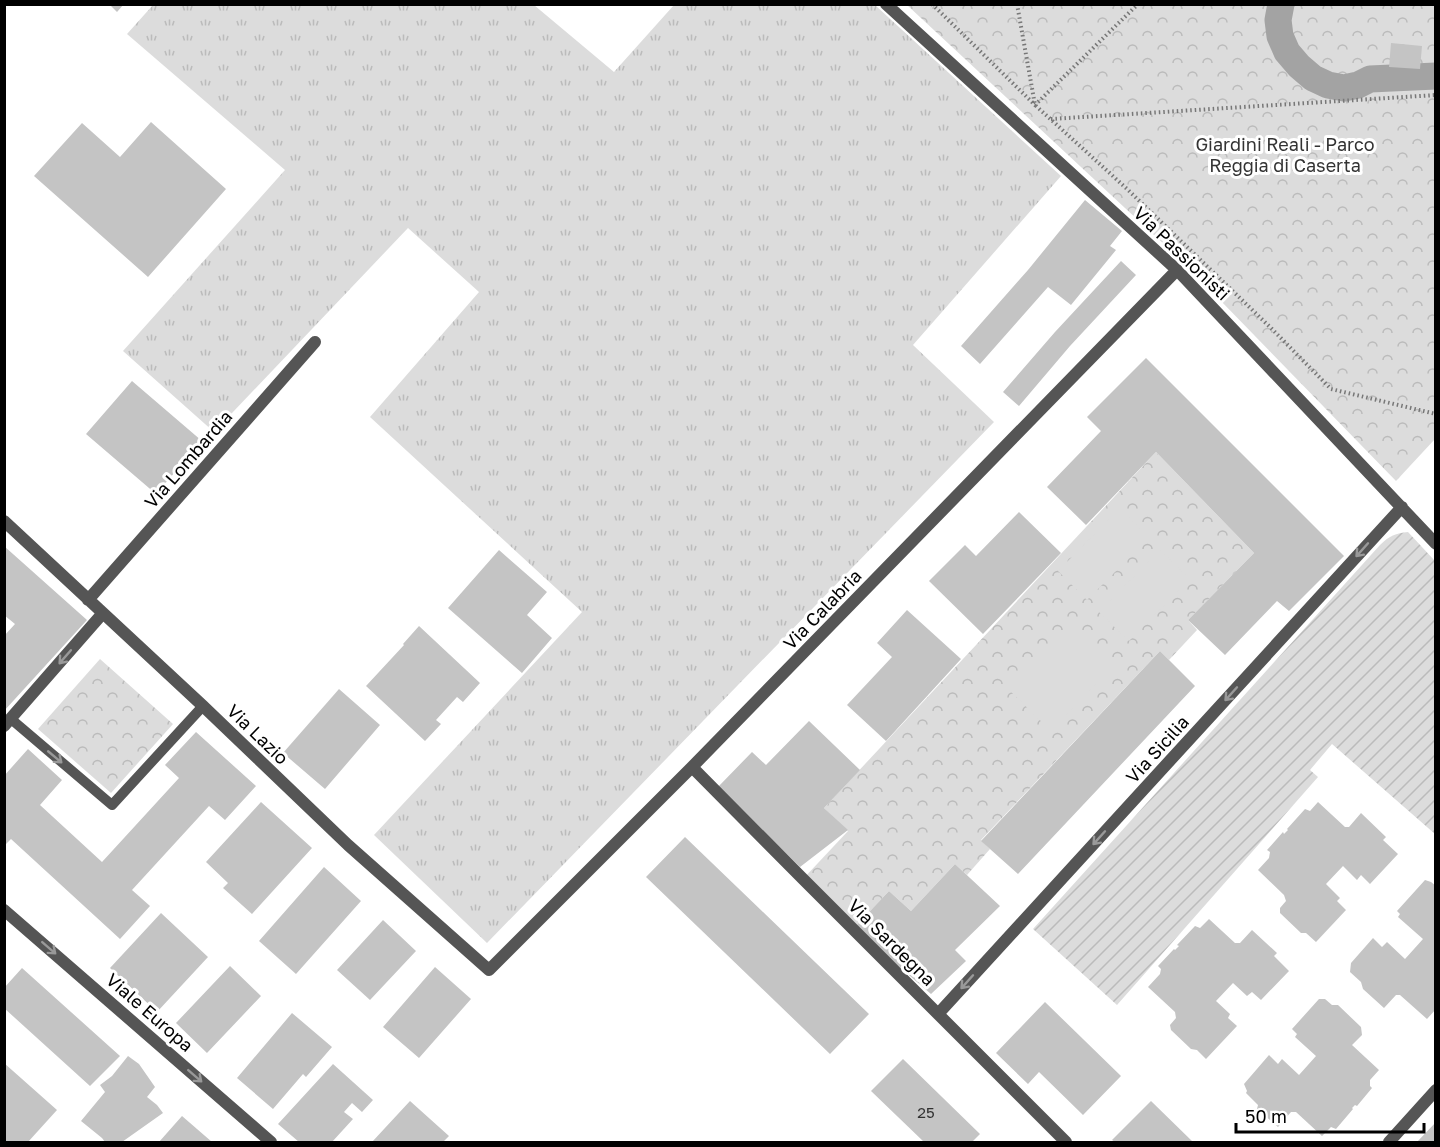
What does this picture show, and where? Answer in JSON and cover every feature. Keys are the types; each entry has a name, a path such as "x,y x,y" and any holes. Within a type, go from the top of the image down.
{"street":[{"name":"Via Passionisti","path":"886,4 1177,270 1436,544"},
{"name":"Via Calabria","path":"489,970 692,767 1177,270"},
{"name":"Via Lombardia","path":"88,600 315,342"},
{"name":"Via Sicilia","path":"938,1014 1402,507"},
{"name":"Via Lazio","path":"4,521 348,845 489,970"},
{"path":"8,723 103,613"},
{"name":"Via Sardegna","path":"692,767 1066,1143"},
{"name":"Viale Europa","path":"4,910 271,1143"},
{"path":"1389,1143 1436,1090"}],"lane":[{"path":"8,723 112,806 203,706"}],"path":[{"path":"932,4 1035,105 1143,204 1331,389 1436,414"},
{"path":"1017,4 1035,105"},
{"path":"1035,105 1138,4"},
{"path":"1051,119 1436,95"}],"green space":[{"path":"153,5 534,5 614,72 674,5 875,5 1061,176 913,345 994,422 487,943 374,835 582,612 370,417 479,292 408,228 214,432 123,351 285,170 127,34"},
{"name":"Giardini Reali - Parco Reggia di Caserta","path":"907,5 1435,5 1435,439 1396,481 1183,262"},
{"path":"1156,452 1254,553 1188,620 1197,630 1169,660 1160,651 981,840 990,849 967,875 955,864 911,911 889,891 854,928 803,879 848,831 824,808"},
{"path":"1120,508 1149,538 1087,600 1058,571"},
{"path":"1408,532 1435,561 1435,834 1332,744 1310,770 1318,777 1117,1005 1033,929 1380,545 1393,535"},
{"path":"1160,550 1190,579 1129,641 1099,612"},
{"path":"1070,627 1112,669 1050,730 1008,689"},
{"path":"100,659 173,724 111,793 38,729"}],"building":[{"path":"109,4 124,4 117,12"},
{"path":"1391,43 1422,46 1420,69 1389,67"},
{"path":"151,122 226,189 148,277 34,176 82,123 120,157"},
{"path":"1085,200 1122,231 1110,246 1116,250 1071,305 1048,287 980,364 961,346 1028,270"},
{"path":"1121,261 1136,275 1070,346 1019,406 1003,392"},
{"path":"1146,358 1344,556 1289,611 1277,601 1225,655 1188,620 1254,553 1156,452 1086,525 1047,487 1101,431 1087,417"},
{"path":"132,381 202,441 156,494 86,434"},
{"path":"1019,512 1061,553 983,634 929,581 965,545 976,556"},
{"path":"4,546 87,620 4,711 4,636 15,624 4,615"},
{"path":"499,550 547,592 527,615 552,638 522,673 448,608"},
{"path":"907,610 961,659 886,741 847,705 892,657 877,643"},
{"path":"419,626 480,683 463,702 457,697 436,720 441,724 425,741 366,686"},
{"path":"1160,651 1195,686 1018,874 981,841"},
{"path":"339,689 380,725 325,789 283,753"},
{"path":"809,721 860,770 824,808 848,830 800,867 718,787 752,752 766,765"},
{"path":"196,732 256,786 225,820 209,806 132,890 150,906 120,939 11,839 4,846 4,776 28,749 62,780 40,805 102,862 179,778 165,765"},
{"path":"261,802 312,848 252,914 223,888 228,883 206,862"},
{"path":"1318,802 1345,827 1349,827 1361,813 1386,837 1383,840 1398,854 1370,884 1361,875 1357,880 1343,866 1326,884 1340,898 1337,901 1346,910 1316,942 1306,933 1301,933 1280,913 1280,908 1286,901 1284,895 1258,870 1269,858 1270,852 1267,850 1283,832 1284,834 1288,830 1305,809 1310,811"},
{"path":"685,837 869,1014 830,1054 646,877"},
{"path":"955,864 1000,906 955,950 966,961 931,994 854,928 889,891 911,911"},
{"path":"324,867 361,901 296,974 259,941"},
{"path":"1425,880 1436,886 1436,1009 1427,1019 1400,995 1396,995 1384,1008 1363,989 1361,982 1350,972 1351,963 1373,938 1382,947 1387,942 1405,959 1423,939 1398,917 1400,914 1397,911"},
{"path":"161,913 208,957 157,1012 110,968"},
{"path":"1209,919 1235,943 1240,943 1252,930 1277,953 1274,956 1289,971 1261,1000 1252,992 1247,996 1233,983 1216,1001 1230,1014 1228,1018 1237,1026 1206,1059 1197,1050 1191,1049 1171,1030 1170,1025 1176,1018 1175,1012 1148,987 1160,974 1161,969 1158,966 1179,946 1177,945 1195,926 1200,928"},
{"path":"383,920 416,951 370,1000 337,970"},
{"path":"230,966 261,996 207,1053 176,1023"},
{"path":"435,967 471,999 419,1058 383,1027"},
{"path":"22,968 120,1056 90,1086 4,1008 4,988"},
{"path":"1319,999 1325,999 1332,1005 1338,1005 1361,1027 1362,1035 1352,1045 1379,1070 1370,1080 1372,1088 1357,1106 1352,1108 1336,1129 1331,1127 1322,1136 1296,1112 1291,1112 1278,1127 1257,1109 1258,1105 1246,1093 1244,1084 1269,1055 1278,1064 1282,1059 1299,1075 1316,1056 1295,1037 1297,1034 1292,1029"},
{"path":"1045,1002 1121,1076 1083,1115 1039,1072 1028,1084 996,1053"},
{"path":"292,1013 332,1047 306,1077 303,1074 273,1109 237,1078"},
{"path":"128,1056 139,1064 155,1087 147,1097 163,1113 122,1142 105,1142 81,1121 105,1092 100,1085 112,1076"},
{"path":"903,1059 980,1134 972,1142 924,1142 871,1091"},
{"path":"4,1063 57,1110 28,1142 4,1142"},
{"path":"333,1064 373,1100 362,1112 352,1103 344,1112 353,1119 332,1142 299,1142 278,1124"},
{"path":"410,1101 449,1136 443,1142 372,1142"},
{"path":"1151,1101 1193,1142 1115,1142 1112,1140"},
{"path":"182,1116 212,1142 159,1142"},
{"path":"1436,1122 1436,1142 1417,1142"}],"waterway":[{"path":"1281,4 1278,20 1280,36 1287,52 1313,78 1328,85 1344,88 1370,79 1436,76"}]}
